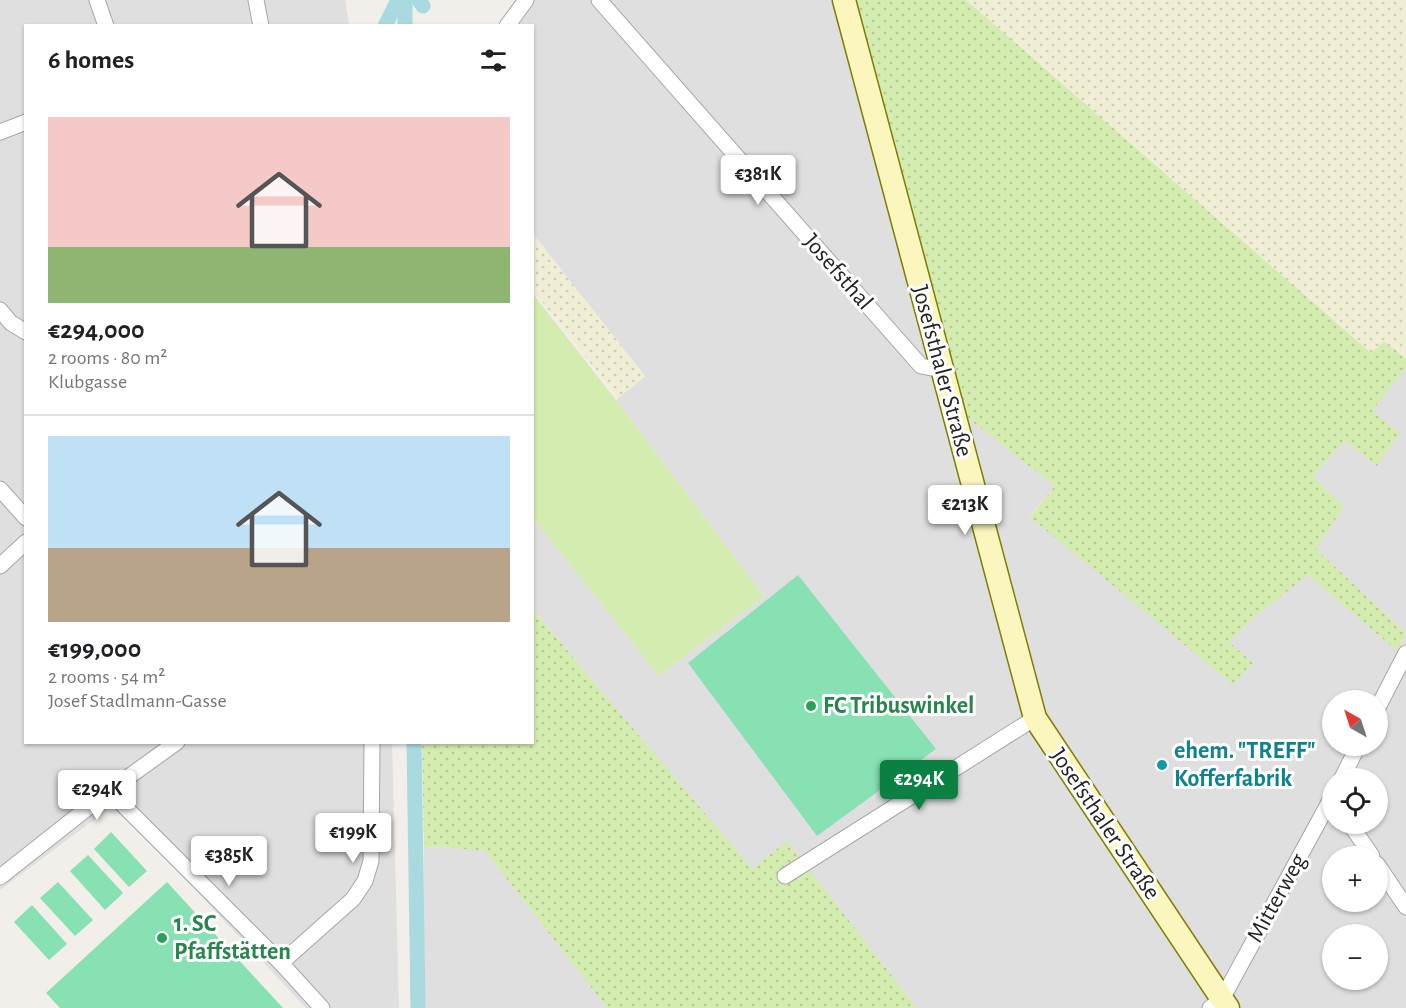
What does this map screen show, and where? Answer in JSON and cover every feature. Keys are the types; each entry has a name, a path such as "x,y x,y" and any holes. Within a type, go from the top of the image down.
{"street":[{"path":"97,0 105,24"},
{"path":"256,0 261,24"},
{"path":"508,24 526,0"},
{"name":"Josefsthal","path":"599,0 921,366 942,370"},
{"name":"Josefsthaler Straße","path":"844,0 1035,718 1220,1005"},
{"path":"0,132 24,123"},
{"path":"0,310 10,323 24,331"},
{"path":"0,489 24,516"},
{"path":"0,566 24,545"},
{"path":"1387,690 1406,652"},
{"path":"784,876 1035,718"},
{"path":"0,877 109,790 174,744"},
{"path":"281,963 353,899 365,881 371,861 372,744"},
{"path":"109,790 281,963 322,1008"},
{"name":"Mitterweg","path":"1220,1005 1322,816"},
{"path":"1388,880 1406,907"}],"shaded area":[{"path":"0,0 345,0 349,24 24,24 24,744 392,744 399,1008 306,1008 115,804 0,890"},
{"path":"530,0 833,0 936,393 1055,486 1030,516 1228,642 1253,618 1308,574 1396,650 1406,634 1406,1008 917,1008 787,842 752,870 534,611 534,519 659,676 764,596 616,400 645,376 534,235 534,24 514,24"},
{"path":"1406,368 1406,633 1316,549 1313,476 1344,441 1377,466 1371,411"},
{"path":"424,848 485,851 607,1008 422,1008"}],"green space":[{"path":"852,0 966,0 1371,353 1384,341 1406,359 1406,368 1372,411 1400,433 1377,466 1344,441 1313,476 1344,506 1316,549 1406,633 1397,651 1308,575 1253,618 1229,642 1253,663 1233,685 1030,517 1055,486 965,416"},
{"path":"966,0 1406,0 1406,359 1384,341 1371,353"},
{"path":"534,235 645,376 618,398 534,291"},
{"path":"534,295 764,596 659,676 534,519"},
{"name":"FC Tribuswinkel","path":"798,575 936,749 817,836 688,663"},
{"path":"534,611 752,869 787,841 917,1008 607,1008 485,851 424,848 422,744 534,744"},
{"path":"111,832 147,871 129,887 94,849"},
{"path":"88,855 123,893 105,910 70,871"},
{"path":"58,882 93,920 75,936 40,898"},
{"name":"1. SC Pfaffstätten","path":"167,882 283,1008 60,1008 46,993"},
{"path":"32,905 67,944 49,960 14,922"}],"waterway":[{"path":"386,24 398,0"},
{"path":"405,0 405,24"},
{"path":"419,0 423,6"},
{"path":"414,744 418,1008"}],"place":[{"name":"FC Tribuswinkel","path":"811,706"},
{"name":"ehem. \"TREFF\" Kofferfabrik","path":"1162,765"},
{"name":"1. SC Pfaffstätten","path":"162,938"}]}
